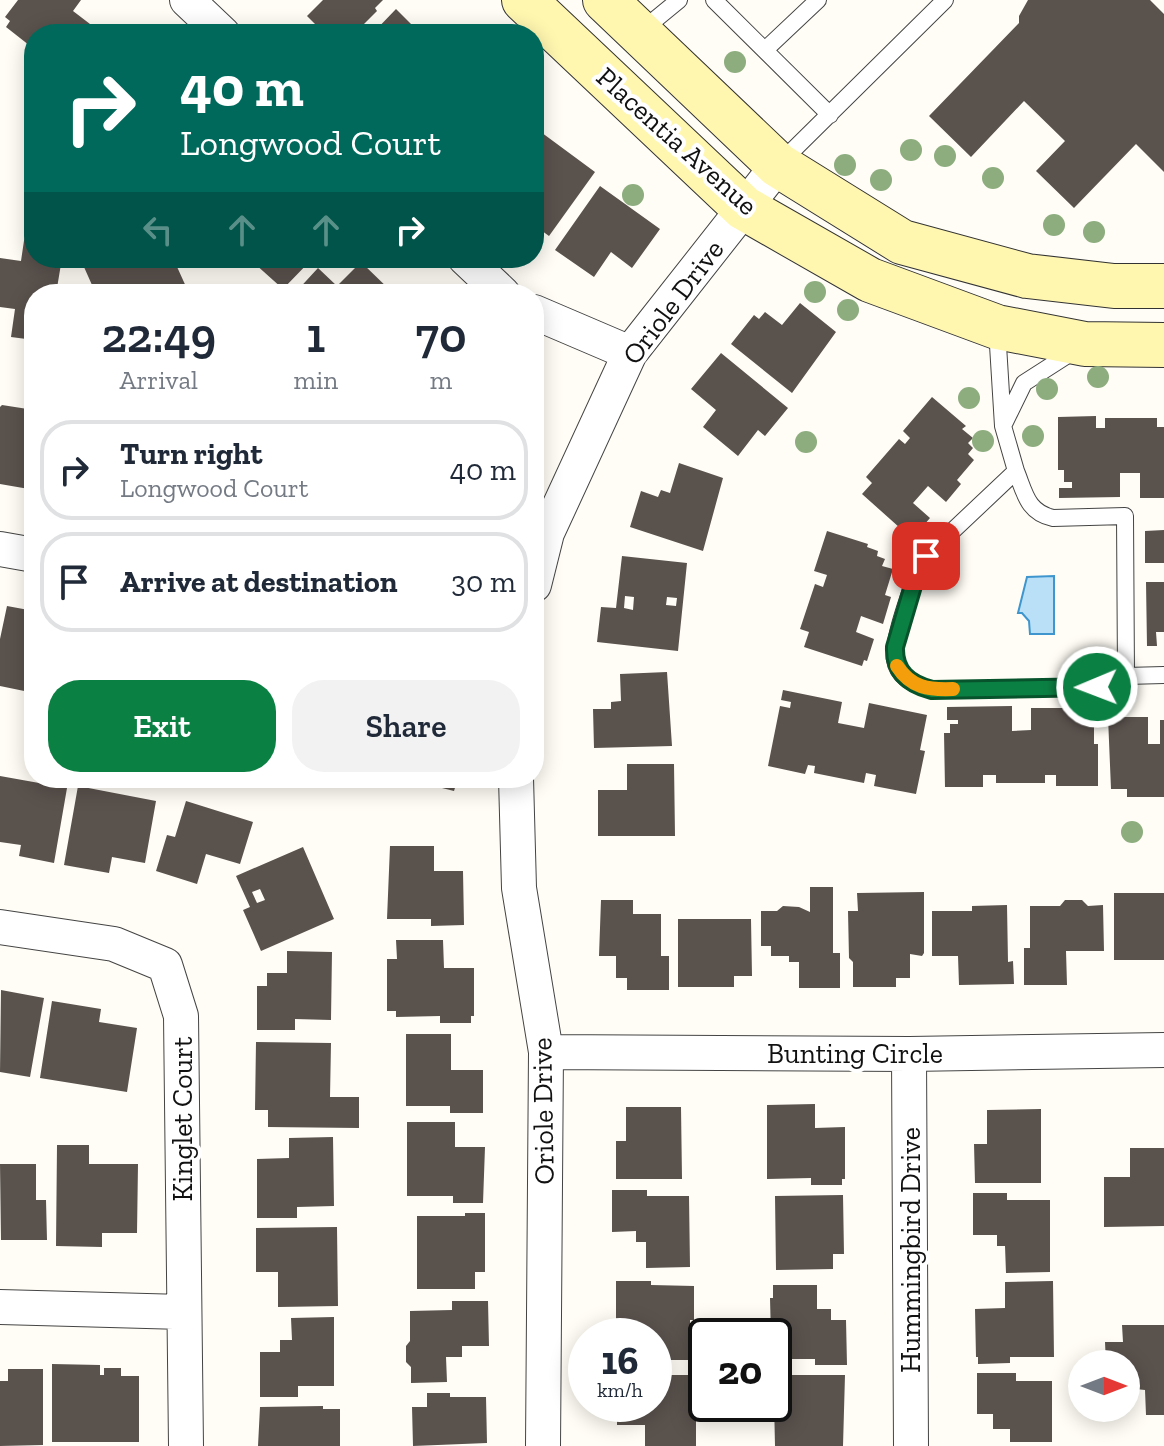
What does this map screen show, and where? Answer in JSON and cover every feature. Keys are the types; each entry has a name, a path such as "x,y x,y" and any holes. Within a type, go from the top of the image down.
{"main road":[{"name":"Placentia Avenue","path":"524,0 744,208 870,280 997,327 1085,344 1164,345"},
{"name":"Placentia Avenue","path":"605,0 778,165 902,242 1027,276 1114,286 1164,286"}],"street":[{"path":"187,0 212,24"},
{"name":"Oriole Drive","path":"544,545 630,353 778,165"},
{"path":"476,268 492,284"},
{"path":"544,316 630,353"},
{"path":"0,549 24,553"},
{"name":"Oriole Drive","path":"516,788 519,888 546,1052 543,1446"},
{"name":"Kinglet Court","path":"0,927 114,944 165,965 181,1016 186,1446"},
{"name":"Bunting Circle","path":"546,1052 909,1054 1164,1050"},
{"name":"Hummingbird Drive","path":"909,1054 911,1446"},
{"path":"0,1307 183,1312"}],"lane":[{"path":"638,33 679,0"},
{"path":"714,0 830,115"},
{"path":"765,50 818,0"},
{"path":"778,165 945,0"},
{"path":"997,327 1003,426 1030,507 1053,518 1125,516 1126,676"},
{"path":"1003,426 1024,383 1085,344"},
{"path":"1016,471 926,556 918,569 895,647 899,670 907,680 932,690 1097,687 1126,676 1164,675"}],"water":[{"path":"1054,576 1054,634 1030,634 1029,621 1018,613 1027,577"}],"building":[{"path":"18,0 81,0 73,11 90,24 24,24 24,41 6,27 10,21 5,17"},
{"path":"323,0 383,0 364,24 315,24 307,16"},
{"path":"1028,0 1150,0 1164,14 1164,172 1136,144 1074,208 1036,171 1065,141 1024,101 971,157 929,116 1019,23 1019,16"},
{"path":"396,9 411,24 382,24"},
{"path":"544,134 595,172 549,236 544,232"},
{"path":"600,186 660,229 632,268 611,252 594,277 555,250"},
{"path":"24,241 24,268 60,268 58,284 24,284 24,339 11,337 15,309 0,307 0,258 21,261"},
{"path":"84,268 178,268 185,284 92,284"},
{"path":"260,268 303,268 288,284 277,284"},
{"path":"318,268 335,284 303,284"},
{"path":"355,268 367,268 384,284 339,284"},
{"path":"800,303 836,332 792,393 731,344 754,315 759,319 765,312 782,325"},
{"path":"721,353 788,408 765,436 758,430 738,456 703,427 716,410 691,389"},
{"path":"932,397 966,426 962,429 973,438 968,443 973,448 968,454 974,460 957,480 961,484 946,502 928,486 913,503 930,518 917,533 914,530 909,536 862,494 872,483 866,477 899,439 905,444 910,438 903,431"},
{"path":"0,407 24,408 24,488 0,484"},
{"path":"1096,416 1096,428 1105,428 1105,418 1157,418 1157,427 1164,427 1164,498 1140,498 1140,473 1120,473 1120,497 1059,498 1059,488 1072,488 1072,482 1064,482 1064,470 1058,470 1058,417"},
{"path":"679,463 723,478 703,551 630,527 641,491 658,497 661,490 670,493"},
{"path":"1164,530 1164,563 1145,563 1145,531"},
{"path":"827,531 868,544 867,547 878,551 877,556 885,559 882,566 893,569 885,595 891,597 883,624 861,616 856,632 874,639 867,661 864,660 862,666 804,647 809,632 800,629 815,584 823,587 827,575 814,571"},
{"path":"622,556 687,563 678,651 597,642 601,607 616,608","holes":["625,596 634,597 633,610 624,608","667,597 677,598 676,606 666,605"]},
{"path":"1146,582 1164,582 1164,632 1156,632 1157,646 1147,646"},
{"path":"7,606 24,609 24,691 0,686 0,639"},
{"path":"667,672 672,746 594,748 593,709 611,709 611,702 621,701 620,674"},
{"path":"783,690 842,702 838,723 864,728 869,703 927,715 920,750 925,751 916,794 874,786 876,775 866,773 864,783 814,773 815,766 808,765 805,774 768,766 780,706 790,708 791,702 781,700"},
{"path":"1012,706 1012,731 1031,730 1031,708 1094,708 1098,786 1056,786 1056,775 1045,775 1045,783 996,783 996,775 983,775 983,787 945,787 944,733 950,733 950,724 958,724 958,720 947,720 947,707"},
{"path":"1108,717 1148,717 1148,744 1160,744 1160,720 1164,720 1164,797 1127,797 1127,789 1111,789"},
{"path":"627,764 674,764 675,836 598,836 598,790 627,790"},
{"path":"0,776 24,780 24,788 67,788 54,863 19,856 21,845 0,842"},
{"path":"78,788 156,801 145,863 112,857 109,873 64,865"},
{"path":"186,801 253,822 240,864 206,854 197,884 156,871 167,835 175,837"},
{"path":"390,846 434,846 434,871 463,871 464,925 431,926 431,919 387,919"},
{"path":"303,847 334,919 261,951 243,910 250,907 236,876","holes":["260,889 265,900 257,903 252,892"]},
{"path":"810,887 833,887 833,953 840,953 840,988 799,988 799,962 789,962 789,956 771,956 771,946 761,946 761,911 777,911 783,906 799,907 810,912"},
{"path":"924,892 924,953 922,956 910,954 910,978 896,978 896,987 853,987 848,911 858,911 857,893"},
{"path":"1114,893 1164,893 1164,960 1114,960"},
{"path":"601,900 633,900 633,914 661,914 661,956 669,956 669,990 627,990 627,978 616,978 616,956 599,956"},
{"path":"1065,900 1082,900 1088,906 1103,905 1104,951 1066,951 1067,985 1024,985 1024,948 1030,948 1030,906 1060,906"},
{"path":"1007,905 1008,962 1013,961 1014,984 959,985 958,956 932,956 932,911 972,911 972,906"},
{"path":"678,919 751,919 752,976 734,976 734,987 678,987"},
{"path":"396,940 443,940 444,968 474,968 474,1016 471,1016 471,1023 440,1023 440,1016 396,1017 396,1011 387,1011 387,959 397,959"},
{"path":"287,951 332,952 331,1020 295,1019 295,1030 257,1030 257,986 267,986 267,973 287,973"},
{"path":"1,990 44,998 30,1077 0,1072"},
{"path":"52,1001 101,1009 99,1022 137,1028 127,1092 40,1078"},
{"path":"406,1034 451,1034 451,1070 483,1070 483,1113 450,1113 450,1106 406,1106"},
{"path":"256,1042 331,1043 330,1097 359,1097 359,1128 268,1127 268,1110 255,1110"},
{"path":"815,1104 815,1128 845,1127 845,1179 842,1179 842,1185 811,1185 811,1178 767,1179 767,1105"},
{"path":"626,1107 681,1107 682,1179 616,1179 616,1141 626,1141"},
{"path":"1041,1109 1041,1183 975,1183 974,1144 987,1144 987,1110"},
{"path":"407,1122 455,1122 455,1147 485,1147 483,1203 453,1203 453,1196 407,1196"},
{"path":"333,1137 334,1206 297,1207 297,1218 257,1218 257,1159 289,1158 289,1138"},
{"path":"57,1145 89,1145 89,1164 138,1164 137,1233 102,1233 102,1247 56,1246"},
{"path":"1130,1148 1164,1148 1164,1226 1104,1227 1104,1177 1130,1177"},
{"path":"0,1164 36,1164 36,1200 46,1200 47,1240 1,1240"},
{"path":"612,1190 647,1190 647,1196 689,1196 690,1267 646,1268 646,1242 636,1242 636,1231 612,1232"},
{"path":"973,1193 1007,1193 1007,1200 1050,1200 1050,1272 1006,1273 1005,1246 997,1246 997,1235 973,1235"},
{"path":"843,1195 844,1254 833,1254 833,1269 776,1270 775,1196"},
{"path":"465,1213 485,1213 485,1272 475,1272 475,1289 417,1289 417,1216 465,1216"},
{"path":"337,1227 338,1306 278,1307 278,1272 256,1272 256,1228"},
{"path":"616,1281 694,1286 694,1318 688,1318 688,1360 672,1360 672,1318 616,1318"},
{"path":"1053,1281 1054,1357 1010,1357 1010,1363 978,1364 975,1309 1005,1308 1005,1282"},
{"path":"773,1285 817,1285 817,1309 831,1309 831,1320 846,1320 847,1365 815,1365 815,1359 792,1359 792,1318 771,1318 770,1298 773,1298"},
{"path":"452,1301 488,1301 489,1346 462,1346 462,1357 446,1357 447,1382 411,1383 411,1367 406,1362 410,1311 452,1310"},
{"path":"334,1317 334,1386 298,1386 298,1397 260,1397 260,1352 280,1352 280,1340 292,1340 291,1318"},
{"path":"1122,1325 1164,1325 1164,1415 1146,1415 1145,1390 1140,1389 1140,1350 1105,1350 1105,1342 1123,1342"},
{"path":"52,1364 100,1365 100,1375 104,1375 104,1368 121,1368 121,1376 139,1376 139,1442 52,1442"},
{"path":"8,1369 43,1369 43,1445 0,1446 0,1381 8,1381"},
{"path":"977,1373 1016,1373 1016,1381 1052,1381 1052,1442 1010,1442 1010,1429 993,1429 993,1414 977,1414"},
{"path":"672,1375 688,1375 688,1422 696,1422 696,1446 645,1446 645,1425 617,1425 617,1422 672,1422"},
{"path":"792,1375 845,1375 843,1446 775,1446 774,1422 792,1422"},
{"path":"427,1393 450,1393 450,1397 486,1397 487,1443 413,1446 412,1407 427,1407"},
{"path":"323,1406 323,1409 340,1409 340,1446 258,1446 260,1407"}],"slow traffic":[{"path":"897,666 907,680 919,687 953,689"}],"route":[{"path":"926,556 918,569 895,647 895,660 907,680 932,690 1097,687"}]}
